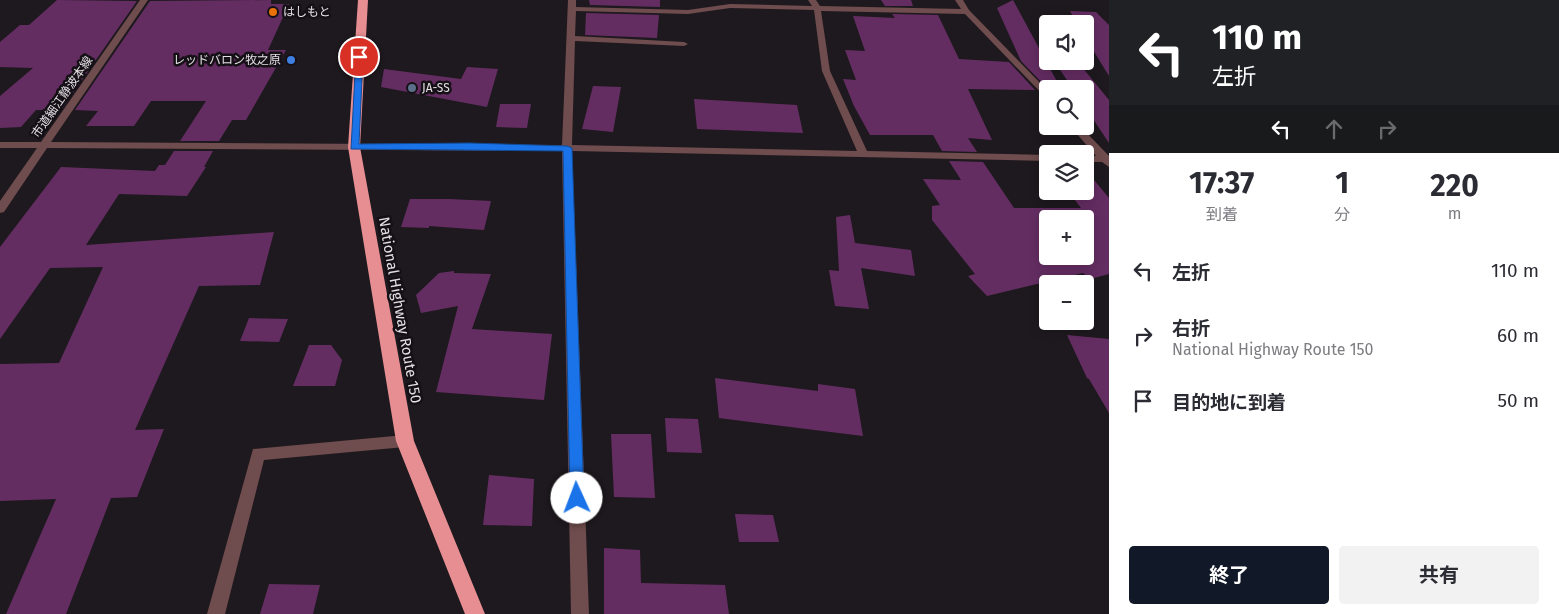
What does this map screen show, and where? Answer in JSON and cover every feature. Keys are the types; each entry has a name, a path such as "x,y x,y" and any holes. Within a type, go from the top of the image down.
{"highway":[{"name":"National Highway Route 150","path":"363,0 354,147 405,441 475,614"}],"street":[{"name":"市道細江静波本線","path":"0,208 144,0"},
{"path":"959,0 1039,87"},
{"path":"580,614 567,148 572,4 688,12 730,6 815,3 968,12"},
{"path":"815,3 826,71 863,154"},
{"path":"571,38 684,44"},
{"path":"1083,135 1108,161"},
{"path":"0,145 470,146 1039,158"},
{"path":"1094,160 1108,161"},
{"path":"216,614 258,454 405,441"}],"building":[{"path":"57,0 137,1 61,110 36,110 21,127 0,128 0,96 33,68 0,67 0,42 20,25 29,25"},
{"path":"271,0 271,4 289,4 268,50 286,50 246,120 232,120 219,141 180,141 206,101 151,101 134,126 86,126 98,111 75,110 150,1"},
{"path":"589,0 660,0 660,7 590,5"},
{"path":"881,0 911,0 913,6 885,6"},
{"path":"1013,0 1039,48 1039,70 1051,70 1056,80 1039,80 1021,61 997,8"},
{"path":"1070,11 1096,12 1109,25 1109,76 1094,52 1094,15 1072,15"},
{"path":"586,13 659,15 657,38 585,35"},
{"path":"892,14 938,15 959,59 1009,62 1035,90 968,89 992,140 968,138 977,152 942,151 933,135 870,135 854,106 843,79 856,80 845,50 865,51 853,16 895,18"},
{"path":"467,67 498,69 487,107 381,87 384,69 461,79"},
{"path":"1060,70 1084,70 1093,80 1067,80"},
{"path":"1094,82 1109,100 1109,143 1094,120"},
{"path":"593,86 621,87 613,132 582,129"},
{"path":"694,99 797,105 803,133 697,129"},
{"path":"500,104 531,104 527,128 496,127"},
{"path":"174,151 213,151 204,167 206,167 187,196 119,194 86,245 274,232 260,285 199,286 135,430 164,429 137,497 111,498 66,614 6,614 56,499 0,501 0,364 59,363 103,267 50,268 0,339 0,247 61,167 155,171 159,165 165,165"},
{"path":"949,161 983,162 1014,208 1081,208 1075,200 1094,200 1094,180 1109,198 1109,274 1094,278 1094,275 1085,275 1083,273 1075,275 1039,275 1039,284 987,296 968,276 975,274 932,220 932,206 940,205 923,179 961,180"},
{"path":"410,199 491,201 484,230 429,226 429,228 401,227"},
{"path":"850,215 855,243 911,250 915,276 861,268 869,309 835,306 829,270 839,271 836,217"},
{"path":"454,271 454,273 491,274 472,329 552,334 544,400 436,392 458,306 421,313 416,295 439,273"},
{"path":"249,318 288,319 279,342 240,341"},
{"path":"1067,335 1109,339 1109,413 1087,378"},
{"path":"309,345 331,345 342,360 335,386 293,386"},
{"path":"715,378 818,391 818,384 855,389 863,436 719,418"},
{"path":"665,418 698,419 702,453 667,452"},
{"path":"611,434 651,434 655,498 614,497"},
{"path":"489,475 534,479 532,526 483,525"},
{"path":"735,514 773,515 779,542 739,542"},
{"path":"604,548 640,550 641,583 725,585 729,614 604,614"},
{"path":"269,584 320,585 313,614 260,614"}],"place":[{"name":"はしもと","path":"273,12"},
{"name":"レッドバロン牧之原","path":"291,60"},
{"name":"JA-SS","path":"412,88"}],"route":[{"path":"359,57 354,147 470,146 567,148 577,498"}]}
